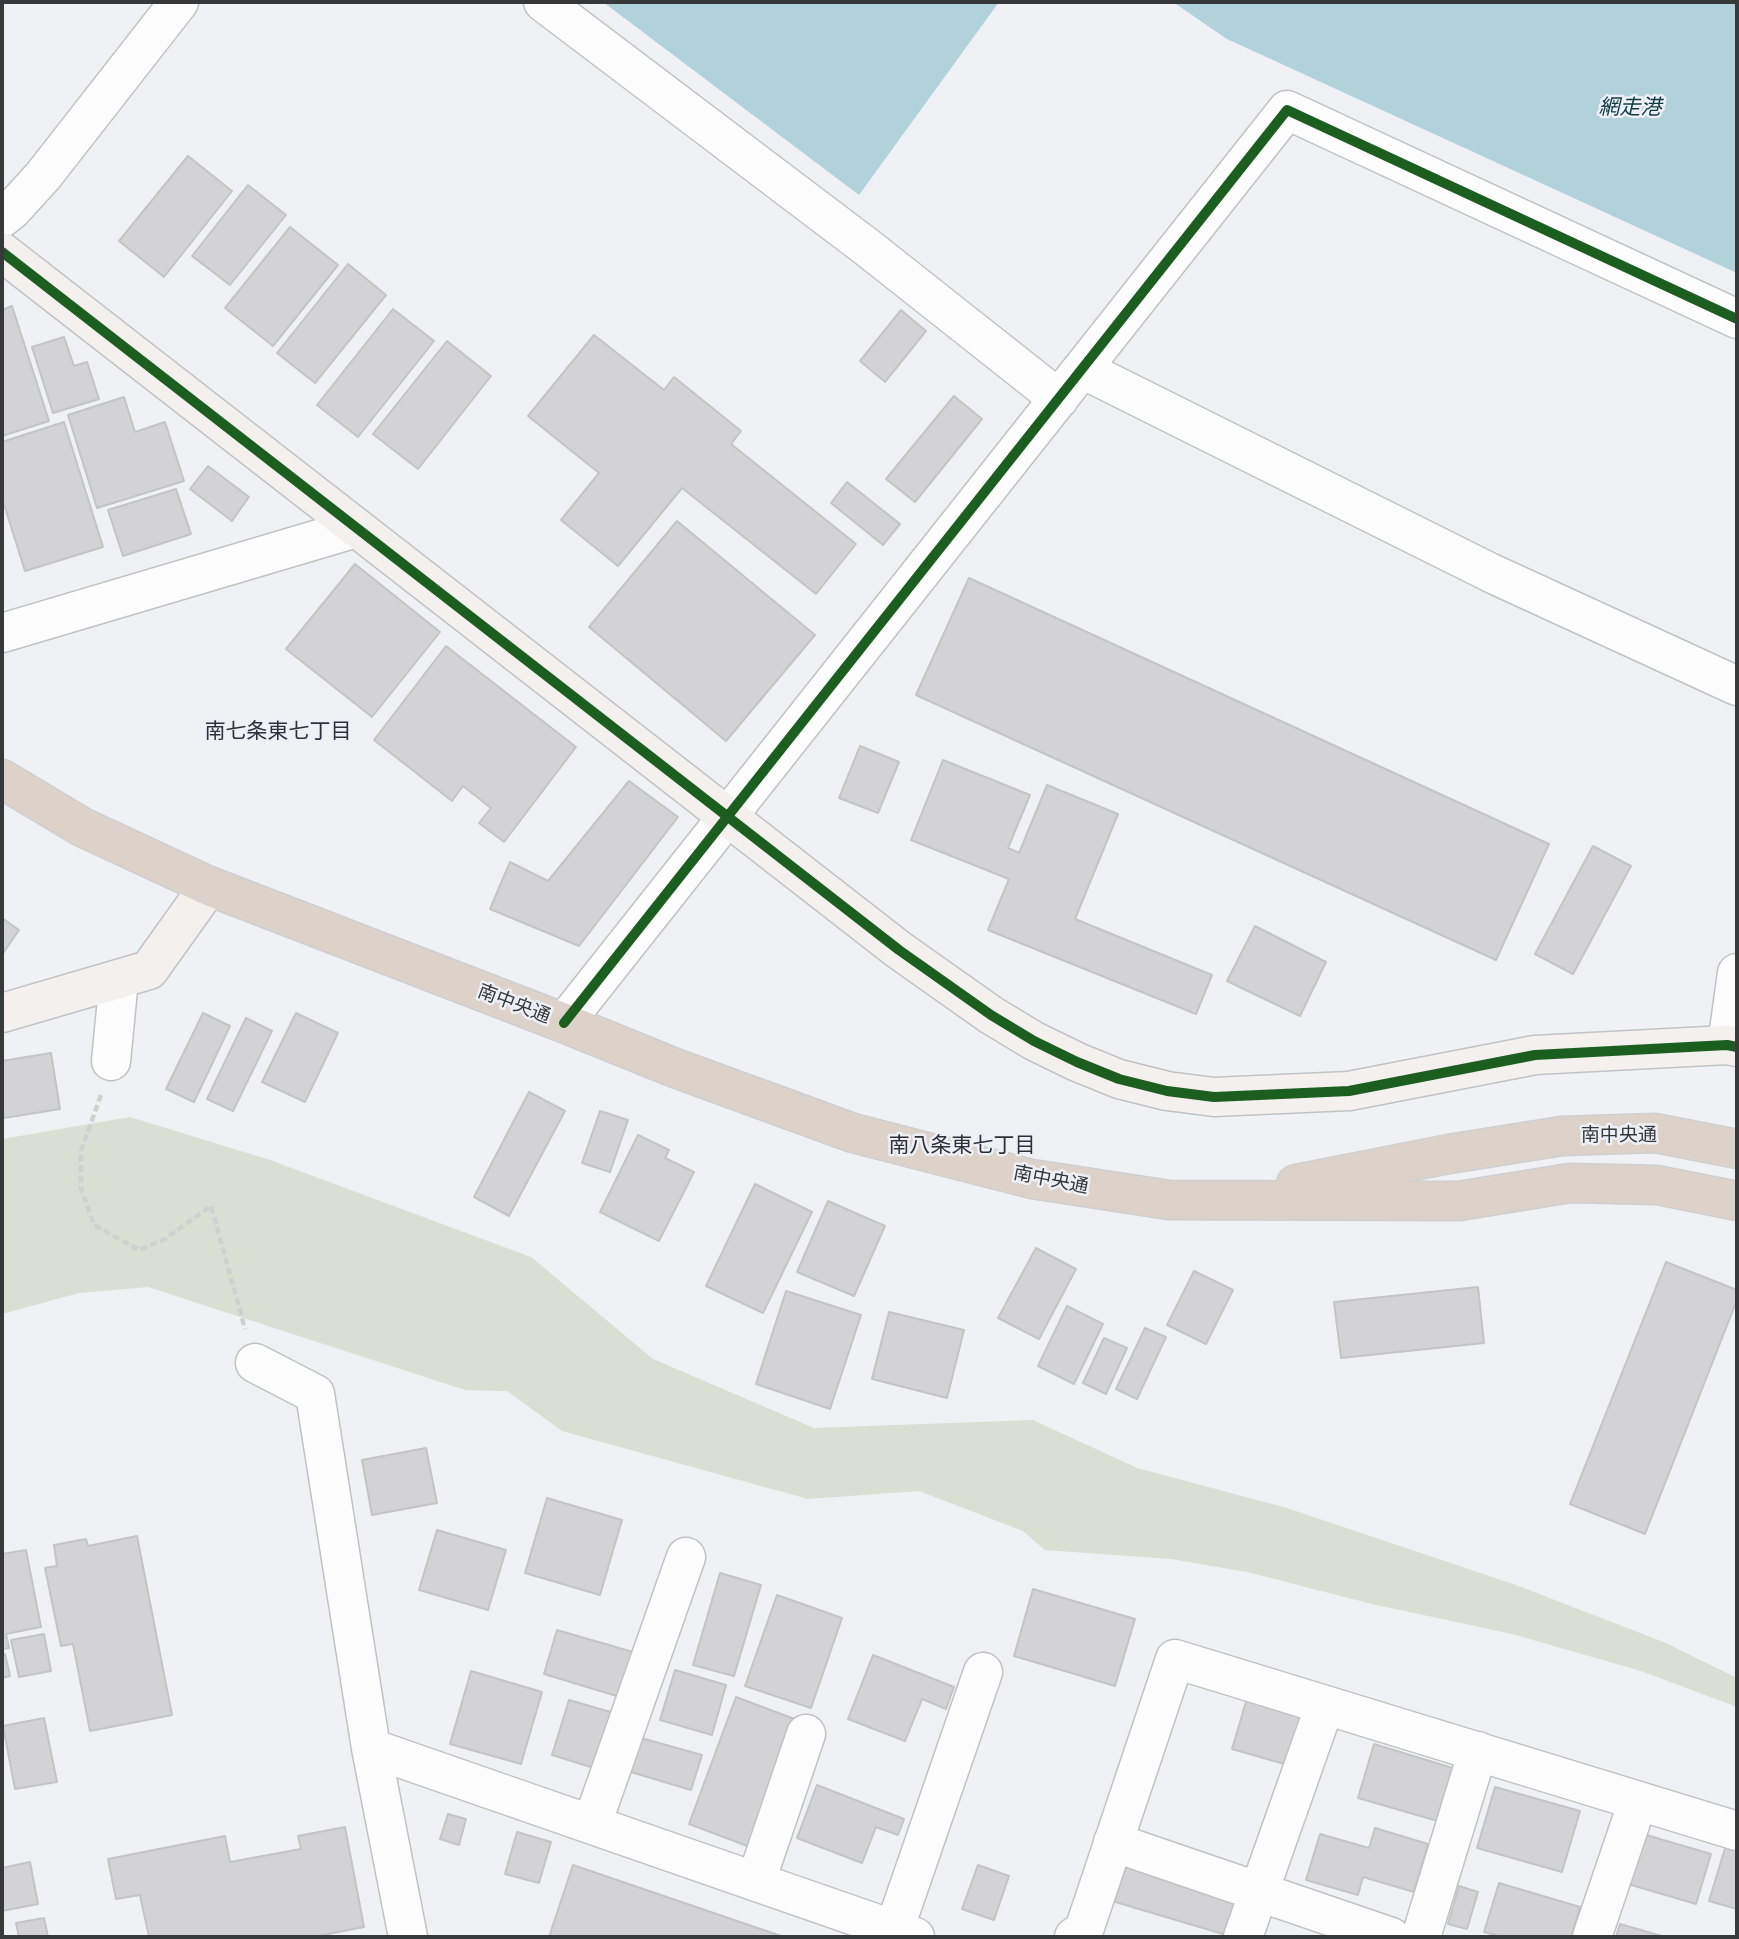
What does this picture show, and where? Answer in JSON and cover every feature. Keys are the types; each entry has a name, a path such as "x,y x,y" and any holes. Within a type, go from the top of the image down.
{"highway":[{"name":"南中央通","path":"2,779 82,827 209,886 675,1068 853,1133 1032,1179 1169,1200 1459,1201 1570,1183 1657,1185 1737,1201"},
{"name":"南中央通","path":"1169,1200 1312,1182 1449,1154 1562,1136 1655,1133 1737,1149"}],"street":[{"path":"2,218 12,211 44,176 179,2"},
{"path":"543,2 868,247 1059,399"},
{"path":"564,1023 1287,110 1737,319"},
{"path":"2,252 899,950 991,1015 1034,1041 1077,1062 1119,1079 1167,1091 1214,1097 1349,1091 1535,1055 1732,1046 1737,974"},
{"path":"1082,369 1491,573 1737,686"},
{"path":"2,633 356,528"},
{"path":"2,1013 149,970 209,886"},
{"path":"111,1061 119,979"},
{"path":"255,1363 315,1394 371,1748 408,1937"},
{"path":"592,1824 686,1557"},
{"path":"1074,1937 1084,1930 1175,1659 1737,1831"},
{"path":"371,1748 904,1934 983,1672"},
{"path":"1243,1937 1325,1704"},
{"path":"755,1881 806,1734"},
{"path":"1421,1937 1478,1751"},
{"path":"1592,1937 1638,1801"},
{"path":"1113,1842 1391,1937"}],"path":[{"path":"111,1061 80,1151 81,1188 94,1226 139,1250 165,1239 211,1206 255,1363"}],"shaded area":[{"path":"130,1117 270,1160 531,1257 653,1359 814,1428 1033,1420 1137,1468 1287,1508 1516,1585 1666,1643 1737,1678 1737,1707 1641,1671 1512,1634 1372,1604 1247,1572 1171,1559 1045,1550 1023,1531 919,1491 808,1499 562,1431 507,1391 465,1390 148,1287 79,1293 2,1314 2,1139"}],"water":[{"path":"603,2 999,2 859,195"},
{"name":"網走港","path":"1173,2 1737,2 1737,273 1227,39"}],"building":[{"path":"188,156 232,191 164,277 119,241"},
{"path":"248,185 286,215 230,285 192,256"},
{"path":"290,227 338,265 273,346 225,308"},
{"path":"348,264 386,295 315,383 277,353"},
{"path":"12,306 49,421 2,436 2,310"},
{"path":"393,309 434,341 358,437 317,405"},
{"path":"901,310 926,331 885,382 860,361"},
{"path":"594,335 664,390 674,377 741,431 731,444 856,544 816,594 682,488 618,566 561,520 599,473 528,416"},
{"path":"64,337 74,366 87,362 99,399 53,413 32,347"},
{"path":"447,341 491,376 418,469 373,434"},
{"path":"954,396 982,419 915,502 886,479"},
{"path":"124,397 135,432 165,422 184,481 97,508 68,415"},
{"path":"64,422 103,547 25,571 2,498 2,442"},
{"path":"208,466 249,497 232,521 190,489"},
{"path":"847,482 900,524 883,545 831,503"},
{"path":"176,489 191,534 123,556 108,510"},
{"path":"677,521 815,635 726,741 589,627"},
{"path":"355,564 440,632 372,717 286,649"},
{"path":"969,578 1549,844 1496,960 916,695"},
{"path":"446,646 576,747 504,842 479,823 491,808 463,786 452,801 374,740"},
{"path":"860,746 899,762 878,813 839,798"},
{"path":"943,760 1030,795 1008,848 1019,853 1047,785 1118,814 1075,919 1212,975 1196,1014 988,930 1009,879 911,840"},
{"path":"629,781 678,817 579,946 490,909 510,862 548,881"},
{"path":"1593,846 1631,866 1573,974 1535,954"},
{"path":"2,918 19,930 2,955"},
{"path":"1255,926 1326,962 1300,1016 1227,981"},
{"path":"203,1013 230,1026 194,1102 166,1089"},
{"path":"296,1013 338,1033 305,1102 262,1082"},
{"path":"246,1018 272,1031 233,1111 207,1099"},
{"path":"51,1053 60,1109 4,1118 2,1061"},
{"path":"529,1092 565,1111 509,1216 474,1197"},
{"path":"600,1111 628,1120 610,1172 582,1163"},
{"path":"638,1135 669,1150 665,1158 694,1172 659,1241 600,1212"},
{"path":"755,1184 812,1212 763,1313 706,1286"},
{"path":"828,1201 885,1226 854,1296 797,1272"},
{"path":"1036,1248 1076,1269 1039,1339 998,1318"},
{"path":"1666,1262 1737,1290 1737,1300 1645,1534 1570,1504"},
{"path":"1194,1271 1233,1290 1206,1344 1167,1325"},
{"path":"1478,1287 1484,1343 1341,1358 1334,1302"},
{"path":"786,1291 861,1315 830,1409 756,1384"},
{"path":"1067,1306 1103,1324 1074,1384 1038,1366"},
{"path":"889,1312 964,1330 947,1398 872,1379"},
{"path":"1145,1328 1166,1337 1137,1399 1116,1389"},
{"path":"1104,1338 1127,1348 1106,1394 1083,1383"},
{"path":"426,1448 437,1503 372,1515 362,1460"},
{"path":"547,1498 622,1520 600,1595 525,1573"},
{"path":"437,1530 506,1550 488,1610 419,1590"},
{"path":"137,1536 172,1715 90,1731 73,1644 61,1646 45,1568 57,1566 54,1545 86,1539 88,1546"},
{"path":"26,1550 41,1627 6,1634 9,1648 2,1649 2,1554"},
{"path":"720,1573 761,1585 734,1676 693,1665"},
{"path":"1033,1589 1135,1619 1115,1686 1014,1656"},
{"path":"777,1595 842,1618 811,1708 745,1686"},
{"path":"557,1630 633,1652 620,1697 544,1674"},
{"path":"44,1634 51,1671 19,1677 11,1640"},
{"path":"5,1654 10,1676 2,1678 2,1655"},
{"path":"873,1655 954,1687 946,1709 922,1699 905,1741 848,1719"},
{"path":"675,1670 726,1685 712,1735 660,1720"},
{"path":"471,1671 542,1692 521,1764 450,1744"},
{"path":"1248,1695 1304,1711 1288,1765 1232,1749"},
{"path":"736,1697 797,1720 750,1847 689,1824"},
{"path":"569,1700 614,1713 597,1769 552,1755"},
{"path":"44,1718 57,1782 15,1789 3,1726"},
{"path":"634,1736 702,1755 691,1790 624,1770"},
{"path":"1374,1744 1456,1769 1441,1822 1358,1798"},
{"path":"817,1785 904,1819 898,1835 876,1827 862,1863 797,1838"},
{"path":"1495,1787 1580,1811 1562,1872 1477,1848"},
{"path":"448,1814 466,1819 459,1845 440,1839"},
{"path":"345,1827 364,1927 313,1937 149,1937 140,1895 116,1899 108,1859 225,1836 230,1862 301,1849 298,1836"},
{"path":"1375,1828 1428,1844 1414,1892 1363,1877 1358,1895 1306,1880 1320,1834 1369,1848"},
{"path":"517,1832 551,1842 539,1883 505,1874"},
{"path":"1643,1834 1711,1854 1696,1904 1628,1884"},
{"path":"1726,1845 1737,1848 1737,1909 1709,1901"},
{"path":"30,1862 38,1904 2,1911 2,1868"},
{"path":"573,1865 784,1937 549,1937"},
{"path":"978,1865 1009,1876 994,1920 962,1909"},
{"path":"1122,1866 1243,1901 1233,1937 1112,1901"},
{"path":"1499,1883 1580,1907 1571,1937 1503,1937 1484,1932"},
{"path":"1459,1886 1478,1892 1467,1929 1448,1924"},
{"path":"44,1918 48,1937 19,1937 16,1923"},
{"path":"1620,1924 1665,1937 1616,1937"}],"cycle path":[{"path":"564,1023 1287,110 1737,319"},
{"path":"2,252 899,950 991,1015 1034,1041 1077,1062 1119,1079 1167,1091 1214,1097 1349,1091 1535,1055 1727,1045 1737,1047"}],"district":[{"name":"南七条東七丁目","path":"278,732"},
{"name":"南八条東七丁目","path":"962,1146"}]}
